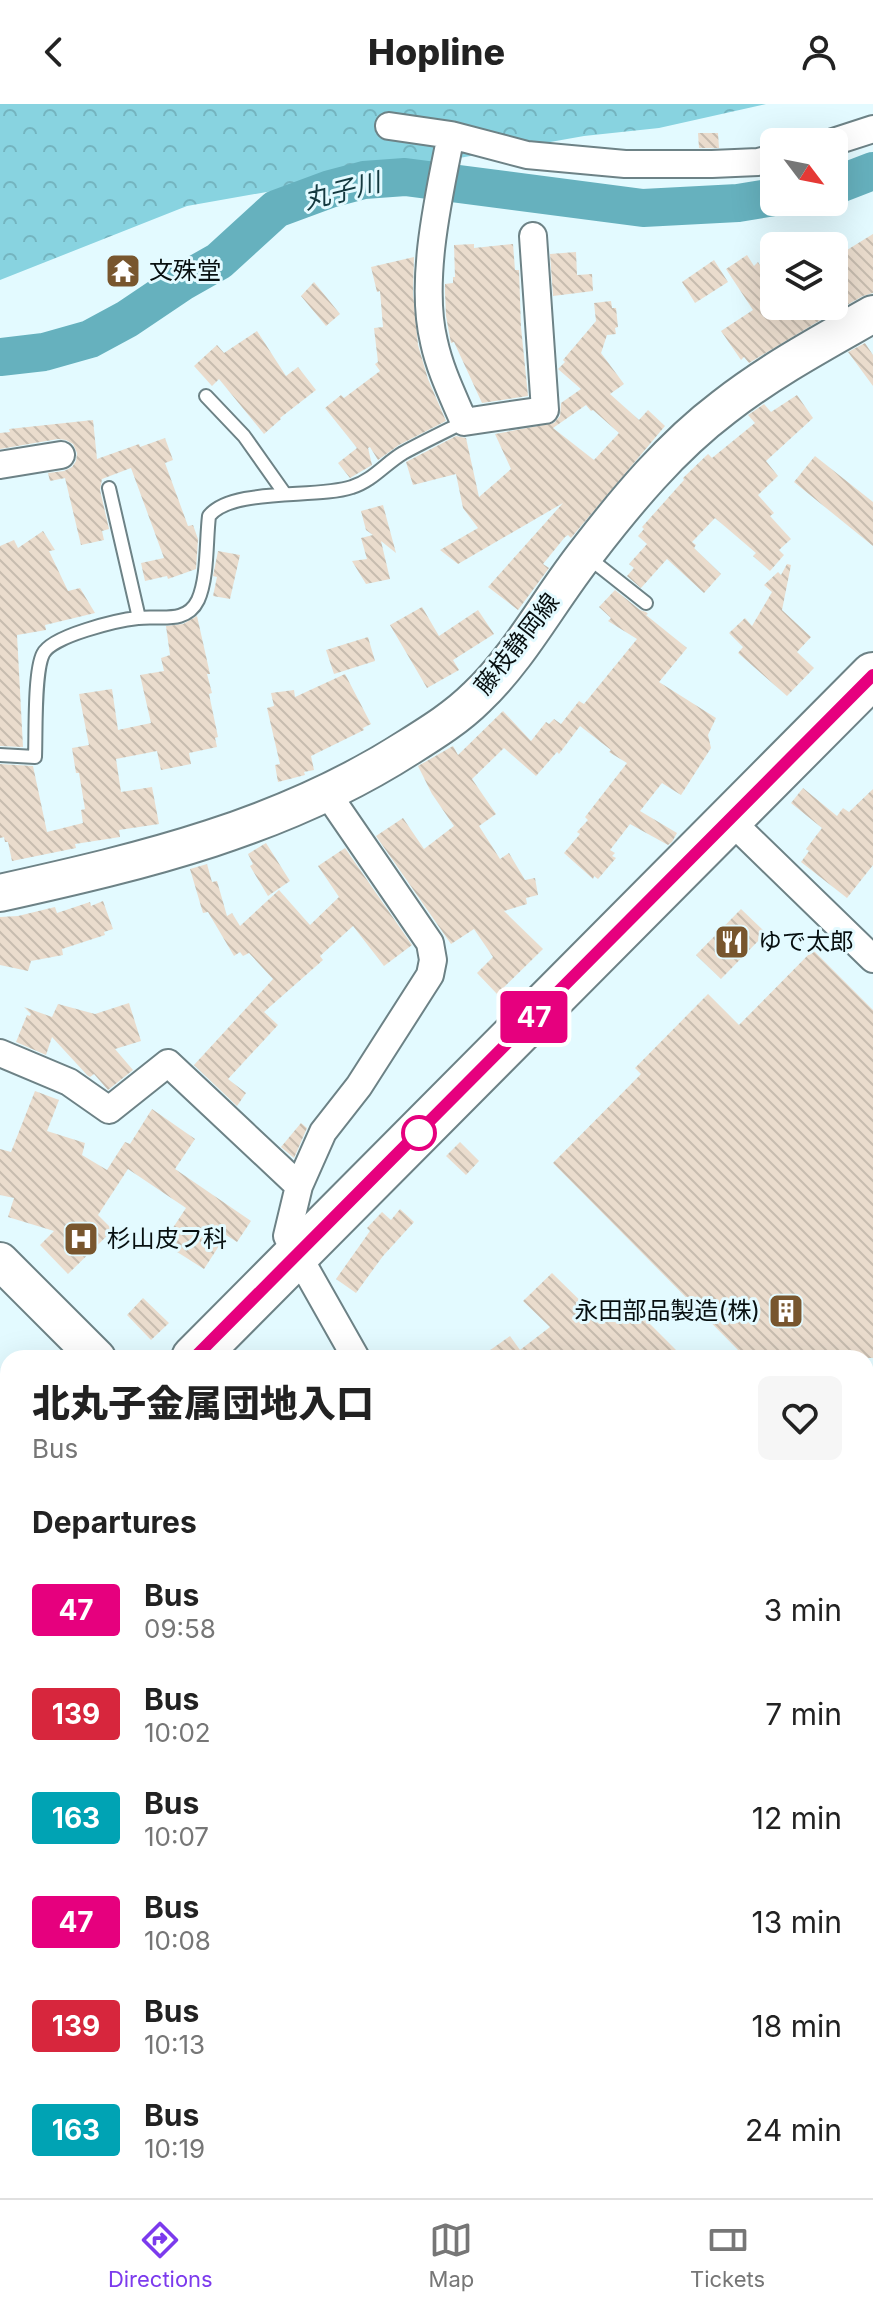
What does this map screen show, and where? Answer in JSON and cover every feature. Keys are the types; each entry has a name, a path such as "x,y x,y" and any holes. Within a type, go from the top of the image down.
{"highway":[{"path":"202,1350 873,675"}],"main road":[{"name":"藤枝静岡線","path":"0,893 187,848 288,812 392,758 445,724 477,698 503,669 584,555 639,489 682,444 723,408 773,372 873,314"},
{"path":"0,1261 89,1350"}],"street":[{"path":"389,126 527,155 625,164 760,162"},
{"path":"848,137 873,129"},
{"path":"450,138 436,211 429,313 434,342 464,422 545,410 533,236"},
{"path":"0,465 61,455"},
{"path":"327,793 430,943 433,960 430,975 359,1086 323,1132 299,1186 287,1236 351,1350"},
{"path":"730,820 873,959"},
{"path":"0,1053 69,1082 109,1110 168,1063 299,1186"}],"lane":[{"path":"206,396 244,436 285,494"},
{"path":"0,755 35,757 39,674 41,657 47,647 59,640 139,618 172,619 189,612 197,602 202,586 209,516 215,508 236,501 353,487 376,475 401,454 464,422"},
{"path":"109,488 139,618"},
{"path":"584,555 646,603"}],"green space":[{"path":"0,104 766,104 659,128 584,136 187,206 0,280"}],"building":[{"path":"698,133 718,133 719,148 699,148"},
{"path":"873,234 873,293 848,304 848,249"},
{"path":"474,244 474,248 513,244 515,270 519,270 528,396 482,403 454,342 451,343 445,284 453,283 455,277 454,245"},
{"path":"576,252 577,275 592,274 593,291 553,296 550,254"},
{"path":"747,255 754,266 758,262 760,320 821,320 749,363 744,357 741,360 721,331 753,310 726,269"},
{"path":"414,257 413,293 418,345 446,421 399,445 378,460 368,448 372,465 350,478 338,463 357,448 325,408 380,371 375,364 378,362 374,328 383,327 380,291 377,292 371,267"},
{"path":"714,260 728,282 695,303 682,282"},
{"path":"314,282 340,314 326,326 301,296"},
{"path":"611,301 612,308 616,308 616,334 607,335 601,353 624,384 610,394 639,420 648,410 665,426 571,538 568,535 565,537 543,564 549,568 518,610 488,587 563,503 458,564 440,550 478,528 463,508 456,474 413,485 406,462 456,436 466,438 479,497 511,469 495,434 554,423 560,416 561,403 581,389 558,369 596,321 594,303","holes":["586,405 619,433 594,460 553,428"]},
{"path":"257,331 286,376 298,367 316,390 264,434 219,379 212,386 194,366 217,345 224,353"},
{"path":"865,343 873,355 873,386 848,352"},
{"path":"797,395 813,418 766,461 778,476 758,495 774,513 770,516 791,539 779,550 784,555 770,571 753,556 756,553 715,518 692,542 696,545 694,548 721,574 704,593 667,559 641,588 627,576 634,568 629,564 647,544 638,536 644,529 642,527 683,478 708,454 712,458 755,423 748,415 764,404 771,412"},
{"path":"93,420 97,459 165,438 173,460 165,463 188,526 193,525 198,539 196,569 168,579 167,576 145,581 141,563 164,558 131,468 102,479 100,490 109,529 102,531 104,540 81,545 65,478 50,481 48,473 72,467 77,453 73,444 58,439 0,449 0,433 10,432 9,429"},
{"path":"815,456 873,502 873,546 794,482"},
{"path":"383,505 396,553 381,541 390,579 366,584 352,561 367,559 361,538 373,535 366,530 361,511"},
{"path":"43,531 55,550 49,551 68,591 80,588 95,613 45,625 46,630 17,635 23,747 0,746 0,546 14,540 18,548"},
{"path":"218,551 240,555 230,599 213,596"},
{"path":"787,564 791,565 782,610 811,637 797,652 814,668 787,696 738,653 743,647 729,633 745,618 752,626 772,592 764,585 778,572 781,575"},
{"path":"615,590 687,648 659,682 716,718 708,735 711,748 681,795 662,783 640,811 677,833 672,842 668,845 630,824 610,850 616,858 598,879 594,876 593,879 564,853 580,834 577,832 588,820 585,817 627,763 609,752 611,750 580,726 559,754 557,752 536,776 504,748 472,779 496,814 479,826 500,859 509,853 525,880 535,878 538,895 526,898 527,904 504,911 543,949 497,994 477,973 493,957 474,929 451,944 376,836 403,818 424,849 454,826 432,794 418,766 453,746 458,755 503,711 531,741 546,722 549,724 554,719 561,724 579,701 584,704 637,639 608,621 611,618 599,607"},
{"path":"422,607 439,636 478,610 494,634 453,660 459,670 427,688 390,625"},
{"path":"197,616 210,674 207,674 217,747 189,753 191,764 161,770 157,751 116,759 121,792 152,787 159,824 119,830 120,837 75,844 76,848 12,861 8,842 4,837 0,838 0,764 33,766 47,832 83,823 81,810 85,809 72,748 89,745 79,694 112,689 118,730 151,723 140,675 164,671 161,658 170,655 166,626 183,624"},
{"path":"368,637 375,661 334,674 326,650"},
{"path":"345,674 371,724 311,756 314,770 278,782 275,765 280,764 267,708 274,706 271,693 294,690 295,697"},
{"path":"803,788 837,816 843,808 849,812 873,789 873,865 847,898 801,862 809,851 806,849 822,828 791,803"},
{"path":"266,843 290,881 268,896 250,866 253,864 248,854"},
{"path":"345,848 412,945 384,966 353,926 320,956 323,960 264,1012 278,1025 228,1079 246,1093 237,1106 194,1065 273,979 249,953 243,956 240,952 234,956 208,912 203,913 190,869 207,864 212,882 217,881 227,916 232,913 240,926 279,890 310,925 339,897 318,866"},
{"path":"103,901 113,929 104,932 105,935 62,949 63,955 31,961 28,971 0,965 0,917 55,907 57,913"},
{"path":"741,909 766,933 721,979 696,955"},
{"path":"813,950 873,1010 873,1350 738,1350 553,1163 641,1074 635,1068 708,994 739,1025"},
{"path":"129,1003 141,1041 115,1049 133,1070 108,1090 94,1074 90,1077 87,1075 52,1037 46,1055 16,1042 27,1015 31,1014 24,1007 52,1017 58,1004 95,1014"},
{"path":"35,1091 59,1100 47,1131 85,1143 82,1155 107,1170 125,1142 130,1144 152,1109 195,1139 175,1169 251,1221 237,1242 226,1235 204,1269 163,1243 186,1208 128,1169 98,1215 113,1230 68,1274 40,1245 54,1231 8,1217 14,1198 0,1195 0,1149 11,1152"},
{"path":"301,1123 307,1128 294,1158 281,1147"},
{"path":"460,1142 479,1161 466,1175 446,1156"},
{"path":"400,1209 414,1222 383,1256 356,1293 336,1279 370,1231 367,1228 382,1212 391,1220"},
{"path":"552,1273 601,1321 624,1298 676,1350 520,1350 550,1327 523,1301"},
{"path":"143,1298 169,1323 151,1340 127,1315"},
{"path":"510,1336 520,1350 490,1350"}],"waterway":[{"name":"丸子川","path":"848,181 873,171"},
{"name":"丸子川","path":"0,357 44,352 90,339 219,261 276,209 364,180 405,177 643,208 760,199"}],"bus line":[{"name":"47","path":"202,1350 873,675"}],"place":[{"name":"文殊堂","path":"123,271"},
{"name":"ゆで太郎","path":"732,942"},
{"name":"杉山皮フ科","path":"81,1239"},
{"name":"永田部品製造(株)","path":"786,1311"}]}
